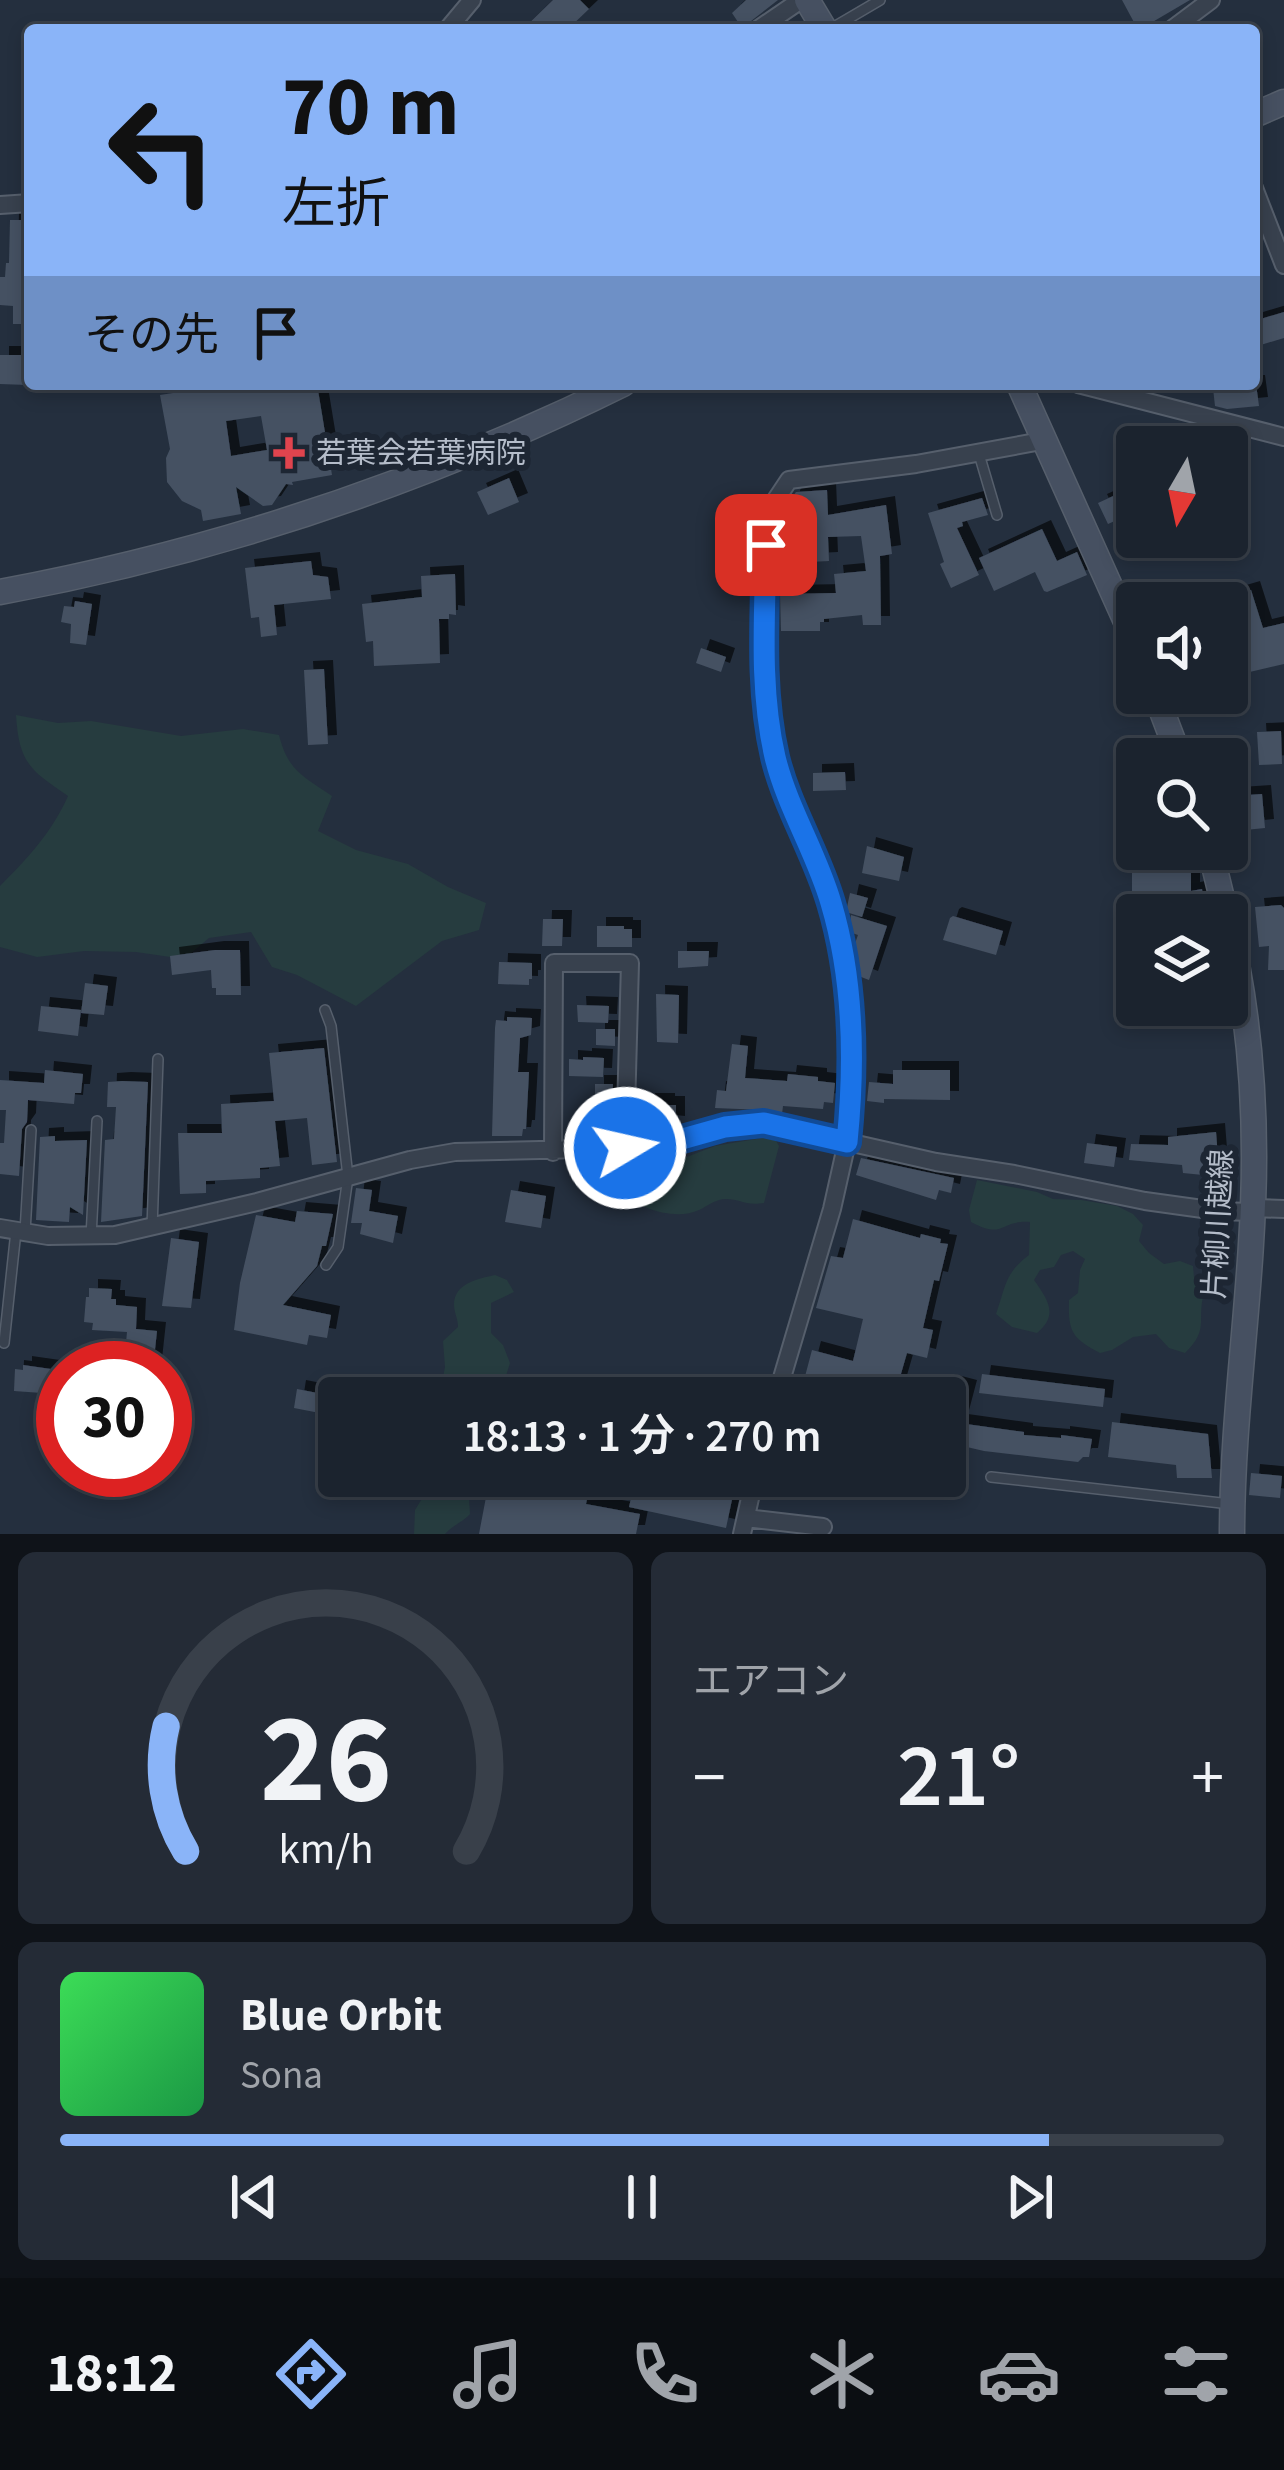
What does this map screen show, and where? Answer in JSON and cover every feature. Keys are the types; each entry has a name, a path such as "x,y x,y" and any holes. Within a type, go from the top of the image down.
{"main road":[{"path":"804,0 823,24"},
{"path":"0,592 132,565 394,483 551,420 611,390"},
{"path":"1022,390 1116,598"},
{"name":"片柳川越線","path":"1232,1534 1254,1156 1246,1026"}],"street":[{"path":"453,24 472,0"},
{"path":"767,24 804,0"},
{"path":"1179,24 1211,0"},
{"path":"1260,203 1284,265"},
{"path":"1102,390 1284,436"},
{"path":"782,1377 847,1142 853,1035 832,907 776,763 768,723 766,545 771,507 789,480 1047,440"},
{"path":"553,1152 554,963 630,963 625,1148"},
{"path":"14,1230 91,1237 152,1228 455,1152 625,1148 764,1123 936,1162 1162,1204 1284,1209"},
{"path":"744,1526 823,1527"}],"lane":[{"path":"838,24 880,0"},
{"path":"979,454 997,515"},
{"path":"325,1010 331,1026 348,1177 338,1247 326,1265"},
{"path":"152,1228 158,1059"},
{"path":"91,1237 97,1120"},
{"path":"4,1343 14,1230 31,1130"},
{"path":"991,1477 1232,1504"}],"green space":[{"path":"16,715 181,736 243,729 279,735 292,765 332,796 318,831 356,850 408,864 486,903 479,930 442,941 356,1006 272,967 251,932 209,938 184,959 84,951 37,957 0,947 0,886 38,844 68,796 29,764"},
{"path":"775,1139 779,1146 764,1203 722,1199 690,1213 671,1214 642,1205 627,1194 638,1159 684,1158 715,1146"},
{"path":"977,1180 1053,1199 1117,1206 1133,1214 1143,1225 1139,1241 1149,1253 1164,1264 1180,1261 1193,1266 1194,1277 1205,1290 1200,1330 1193,1344 1185,1353 1169,1348 1156,1334 1133,1337 1100,1353 1083,1343 1069,1320 1069,1300 1078,1293 1085,1259 1073,1251 1061,1255 1054,1267 1040,1270 1034,1280 1049,1307 1044,1326 1037,1333 1012,1327 996,1314 1010,1275 1029,1255 1030,1222 990,1229 971,1222 969,1210"},
{"path":"495,1275 507,1280 514,1292 491,1303 491,1333 503,1345 510,1363 506,1377 443,1377 443,1341 458,1327 455,1298 468,1283"},
{"path":"423,1497 470,1497 470,1514 445,1534 414,1534 415,1510"}],"building":[{"path":"553,0 580,0 589,9 573,24 528,24"},
{"path":"746,0 778,0 747,24 739,24 732,13"},
{"path":"1122,0 1190,0 1149,24 1135,24"},
{"path":"10,220 24,220 24,324 13,324 13,306 0,305 0,277 5,277"},
{"path":"1284,312 1284,338 1260,345 1260,319"},
{"path":"0,355 24,355 24,385 0,384"},
{"name":"若葉会若葉病院","path":"192,390 318,390 332,475 286,484 272,505 263,506 236,487 241,514 203,521 201,510 182,501 167,482 170,449 160,395","holes":["261,416 267,450 231,456 226,421"]},
{"path":"1213,390 1257,390 1259,406 1215,406"},
{"path":"509,478 519,502 488,515 477,492"},
{"path":"827,490 828,515 886,505 892,554 880,556 881,625 863,625 862,615 824,619 820,631 781,631 780,594 836,593 834,574 866,571 861,536 828,537 829,561 790,563 791,499 796,492"},
{"path":"1116,495 1116,520 1108,524 1098,503"},
{"path":"982,498 988,515 957,528 979,575 951,588 928,513"},
{"path":"1042,529 1057,561 1077,552 1087,575 1047,592 1035,572 994,591 979,558"},
{"path":"311,561 313,575 328,577 331,599 274,605 277,635 261,637 259,617 251,618 245,568"},
{"path":"455,574 456,615 439,619 440,663 374,666 373,641 366,642 362,604 422,597 421,576"},
{"path":"1248,591 1263,628 1284,623 1284,664 1248,672"},
{"path":"75,601 92,604 86,645 70,643 71,624 61,622 64,606 74,607"},
{"path":"701,648 726,657 721,672 696,663"},
{"path":"324,669 328,744 308,745 304,670"},
{"path":"1281,731 1282,764 1259,765 1257,732"},
{"path":"845,772 846,790 813,791 813,773"},
{"path":"1262,794 1265,828 1248,830 1248,795"},
{"path":"867,846 904,857 899,881 862,873"},
{"path":"1132,870 1182,870 1191,871 1191,891 1202,889 1203,894 1137,894 1132,894"},
{"path":"850,893 868,898 862,917 846,912"},
{"path":"1281,905 1284,970 1268,970 1269,946 1259,947 1255,907"},
{"path":"851,915 887,926 869,980 856,975 852,952 858,935 849,932"},
{"path":"953,916 1003,931 996,955 943,940"},
{"path":"543,919 563,919 562,946 542,946"},
{"path":"597,926 632,929 632,947 597,947"},
{"path":"240,950 241,995 216,995 211,970 172,975 170,956"},
{"path":"678,951 709,951 708,966 678,968"},
{"path":"499,962 532,963 529,985 498,984"},
{"path":"85,983 108,986 104,1015 81,1013"},
{"path":"656,994 679,995 678,1043 657,1042"},
{"path":"577,1005 609,1006 608,1023 578,1022"},
{"path":"41,1006 81,1010 78,1036 38,1031"},
{"path":"507,1017 532,1018 531,1035 520,1038 518,1072 529,1072 526,1129 522,1136 492,1136 496,1020 507,1021"},
{"path":"596,1029 615,1029 615,1046 596,1045"},
{"path":"732,1044 748,1046 745,1078 818,1077 818,1081 835,1083 833,1103 824,1102 823,1109 783,1106 782,1114 715,1108 717,1090 726,1091"},
{"path":"324,1048 337,1162 312,1165 307,1118 275,1121 280,1166 260,1168 260,1178 206,1181 206,1193 180,1194 178,1133 222,1133 221,1104 274,1101 269,1053"},
{"path":"604,1058 603,1077 569,1076 569,1059"},
{"path":"45,1070 83,1074 81,1093 75,1093 74,1104 28,1100 19,1176 0,1174 6,1110 0,1110 0,1080 44,1083"},
{"path":"893,1070 950,1070 950,1100 867,1101 869,1082 893,1084"},
{"path":"108,1082 148,1082 142,1216 101,1222 105,1140 114,1139 116,1107 107,1107"},
{"path":"595,1084 613,1084 612,1101 595,1101"},
{"path":"646,1102 676,1105 676,1125 646,1122"},
{"path":"576,1111 603,1112 603,1129 576,1131"},
{"path":"1216,1132 1220,1182 1203,1182 1203,1175 1183,1173 1182,1165 1129,1160 1131,1144 1168,1145 1168,1137"},
{"path":"55,1136 55,1141 87,1140 83,1215 70,1207 69,1222 36,1220 40,1137"},
{"path":"1087,1143 1117,1147 1114,1167 1084,1163"},
{"path":"861,1158 954,1178 951,1193 939,1190 936,1200 856,1175"},
{"path":"356,1188 372,1190 369,1211 398,1216 393,1243 360,1234 362,1223 351,1223"},
{"path":"511,1190 546,1196 541,1228 505,1222"},
{"path":"297,1211 333,1214 317,1266 283,1305 331,1315 327,1338 309,1335 307,1345 234,1330 256,1215 295,1222"},
{"path":"853,1219 948,1244 923,1328 933,1330 927,1358 907,1353 900,1377 805,1377 812,1350 853,1361 863,1319 816,1308 831,1256 843,1258"},
{"path":"171,1238 199,1242 191,1308 162,1306"},
{"path":"89,1288 112,1289 116,1305 137,1307 136,1329 157,1331 156,1341 126,1341 127,1332 92,1330 93,1323 84,1322"},
{"path":"23,1365 36,1367 36,1393 14,1391 15,1369 23,1370"},
{"path":"982,1374 1105,1389 1103,1407 979,1393"},
{"path":"297,1389 318,1393 318,1413 294,1408"},
{"path":"1112,1422 1208,1434 1212,1478 1177,1478 1176,1465 1108,1457"},
{"path":"966,1424 1024,1435 1092,1439 1089,1457 1078,1462 966,1447"},
{"path":"1251,1473 1282,1476 1280,1498 1249,1495"},
{"path":"486,1497 588,1497 586,1504 640,1514 636,1534 479,1534"},
{"path":"631,1497 733,1497 726,1528 629,1507"}],"place":[{"name":"若葉会若葉病院","path":"289,453"}],"route":[{"path":"625,1148 764,1123 847,1142 853,1035 842,954 832,907 776,763 768,723 766,545"}]}
